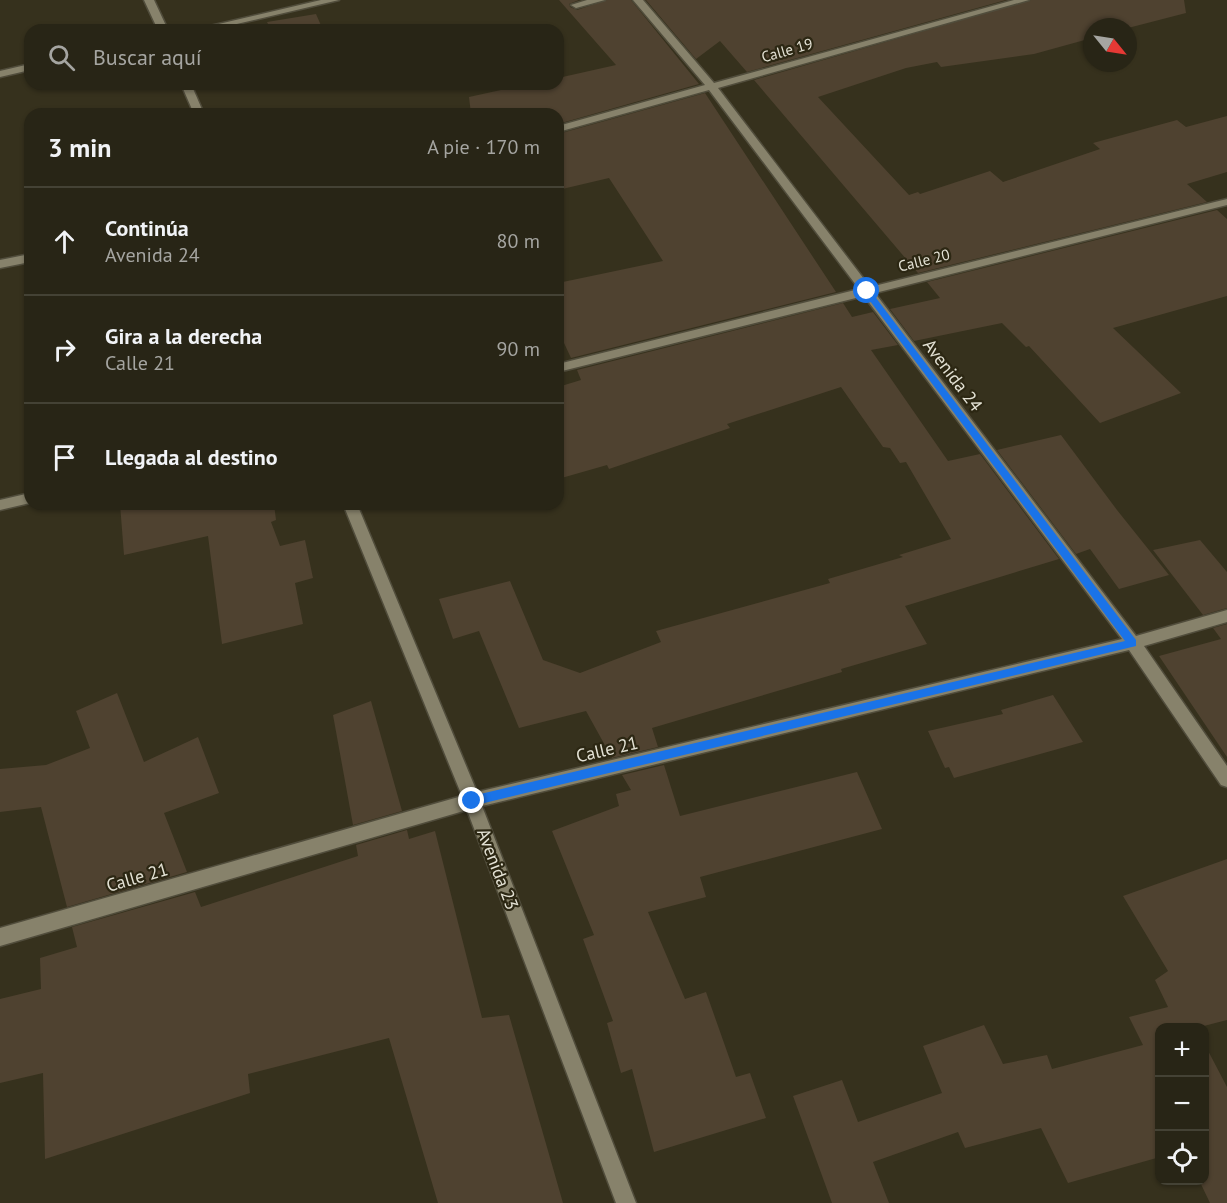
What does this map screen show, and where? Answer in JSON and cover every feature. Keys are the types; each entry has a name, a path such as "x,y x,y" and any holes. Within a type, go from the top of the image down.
{"street":[{"path":"149,0 160,24"},
{"path":"225,24 334,0"},
{"path":"576,5 600,0"},
{"name":"Avenida 24","path":"639,0 712,87 1133,643 1227,780"},
{"name":"Calle 19","path":"564,127 1024,0"},
{"path":"0,74 24,68"},
{"path":"189,90 196,108"},
{"name":"Calle 20","path":"564,367 1227,202"},
{"path":"0,264 24,259"},
{"path":"0,506 24,500"},
{"name":"Avenida 23","path":"352,510 472,801 626,1203"},
{"name":"Calle 21","path":"0,937 472,801 1133,643 1227,616"}],"building":[{"path":"559,0 579,0 569,4 577,10 607,0 631,0 699,84 564,122 564,108 470,108 469,97 501,90 564,90 564,77 616,65"},
{"path":"646,0 1006,0 747,72 720,41 696,59"},
{"path":"1031,0 1184,0 1186,13 1137,26 1137,18 1083,18 1083,40 1034,54 941,67 937,62 906,68 818,97 909,195 918,192 920,194 990,171 1003,182 1100,149 1093,143 1177,120 1186,127 1227,116 1227,172 1187,184 1207,202 918,273 754,80"},
{"path":"316,14 320,24 268,24 267,22"},
{"path":"705,93 836,292 571,358 564,343 564,282 663,261 609,178 564,189 564,132"},
{"path":"1217,210 1227,219 1227,296 1113,328 1181,393 1100,423 1029,346 1026,347 1002,323 914,341 890,309 940,298 927,282"},
{"path":"843,303 852,317 873,312 898,345 871,350 948,461 980,454 1059,559 905,606 927,644 841,669 842,672 652,728 658,747 612,758 586,711 519,728 479,631 453,639 439,599 510,581 543,660 580,673 661,642 656,631 830,583 828,579 903,557 899,555 951,539 906,462 900,463 890,448 883,447 841,387 727,424 730,428 609,469 607,465 564,477 564,385 581,380 577,370"},
{"path":"1061,435 1169,575 1119,589 1090,549 1076,554 997,450"},
{"path":"120,510 275,510 276,520 271,522 280,546 305,540 313,578 295,583 303,624 222,644 208,536 124,555"},
{"path":"1200,540 1227,572 1227,608 1203,615 1153,550"},
{"path":"1227,624 1227,757 1159,656 1221,639 1213,628"},
{"path":"117,693 144,762 198,737 219,793 164,813 187,872 67,907 41,807 0,812 0,769 46,765 90,748 76,711"},
{"path":"1053,695 1083,742 954,778 949,767 945,768 928,731 1003,714 1001,710"},
{"path":"371,701 402,811 353,825 333,715"},
{"path":"664,765 680,816 857,772 882,829 700,877 706,897 648,912 685,999 706,992 736,1077 750,1073 766,1118 654,1152 632,1069 621,1073 607,1023 613,1021 583,939 594,935 552,831 619,806 616,794 631,790 622,775"},
{"path":"407,830 409,839 435,831 482,1018 509,1015 563,1203 438,1203 389,1038 248,1074 250,1093 45,1159 43,1073 0,1083 0,999 41,989 40,958 77,947 72,927 195,892 201,907 358,856 356,845"},
{"path":"1227,859 1227,1020 1209,1025 1155,1023 1155,1158 1068,1183 1041,1128 965,1148 958,1132 873,1162 889,1203 832,1203 793,1096 842,1080 858,1122 942,1093 923,1046 984,1025 1003,1064 1047,1055 1052,1069 1143,1045 1129,1017 1168,1007 1155,980 1168,971 1123,896"},
{"path":"1209,1053 1227,1087 1227,1203 1210,1203 1201,1185 1209,1185"}],"route":[{"path":"472,801 1133,643 867,291"}]}
